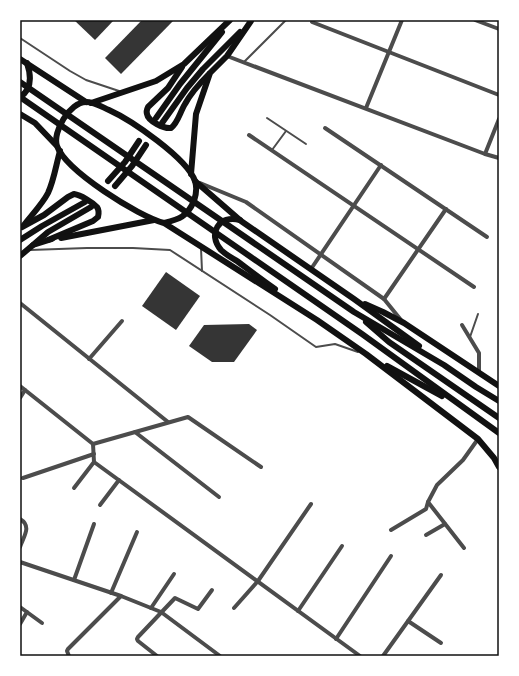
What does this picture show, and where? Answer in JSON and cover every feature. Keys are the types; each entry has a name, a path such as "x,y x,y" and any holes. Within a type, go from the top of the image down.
{"main road":[{"path":"56,145 58,130 64,116 74,107 156,81 184,64 231,20"},
{"path":"156,118 180,84 231,20"},
{"path":"184,64 168,88 148,107 146,111 150,118 163,128 171,128 175,125 185,103 200,84 227,56 252,20"},
{"path":"162,123 202,69 252,20"},
{"path":"20,59 88,103 99,105 134,124 178,159 195,181 241,221 354,299 444,365 499,401"},
{"path":"27,63 31,74 29,86 20,97 362,334 499,433"},
{"path":"191,175 196,114 210,73"},
{"path":"20,82 354,312 444,365"},
{"path":"20,114 35,123 81,173 113,197 154,220 164,222 317,320"},
{"path":"108,181 125,162 139,141"},
{"path":"115,186 132,166 146,145"},
{"path":"21,228 47,195 60,151"},
{"path":"164,222 184,217 191,208 196,196 195,181"},
{"path":"21,228 44,215 74,194 81,196 97,208 99,212 98,217 93,221 34,245"},
{"path":"20,240 85,202"},
{"path":"20,256 48,232 91,207"},
{"path":"241,221 228,219 219,225 216,231 215,239 221,250 366,354 478,439 494,458 499,467"},
{"path":"48,240 154,220"},
{"path":"354,299 404,323 499,386"},
{"path":"354,312 389,342 499,418"},
{"path":"366,354 464,408"}],"street":[{"path":"366,108 402,20"},
{"path":"475,20 499,29"},
{"path":"312,22 499,95"},
{"path":"227,56 499,158"},
{"path":"485,154 499,119"},
{"path":"326,128 487,237"},
{"path":"249,135 474,287"},
{"path":"311,269 381,165"},
{"path":"195,181 246,202 384,299 404,323"},
{"path":"384,299 446,209"},
{"path":"20,304 168,422"},
{"path":"89,359 122,321"},
{"path":"462,325 479,354 478,372"},
{"path":"20,386 93,444 94,462 74,488"},
{"path":"20,398 25,390"},
{"path":"93,444 188,416 261,467"},
{"path":"135,432 219,497"},
{"path":"392,530 426,509 437,485 463,460 478,439"},
{"path":"23,478 94,454"},
{"path":"94,462 360,656"},
{"path":"100,505 119,480"},
{"path":"428,502 464,548"},
{"path":"234,608 258,581 311,504"},
{"path":"20,519 25,523 27,528 20,547"},
{"path":"74,580 94,524"},
{"path":"426,535 445,524"},
{"path":"111,593 137,532"},
{"path":"298,611 342,546"},
{"path":"336,639 391,556"},
{"path":"20,562 121,596 161,612 220,656"},
{"path":"151,608 174,574"},
{"path":"383,656 441,575"},
{"path":"157,656 137,640 175,598 198,609 212,590"},
{"path":"69,656 67,651 68,649 121,596"},
{"path":"20,607 42,623"},
{"path":"20,624 27,612"},
{"path":"408,621 441,643"}],"lane":[{"path":"244,62 286,20"},
{"path":"20,38 86,80 122,92"},
{"path":"267,118 306,144"},
{"path":"272,150 286,130"},
{"path":"201,246 202,271"},
{"path":"26,250 87,248 170,250 316,347 335,344 366,354"},
{"path":"470,338 478,314"}],"building":[{"path":"74,20 114,20 95,40"},
{"path":"142,20 174,20 121,74 105,58"},
{"path":"166,272 200,296 176,330 142,306"},
{"path":"249,324 257,330 234,362 212,362 189,346 204,325"}]}
